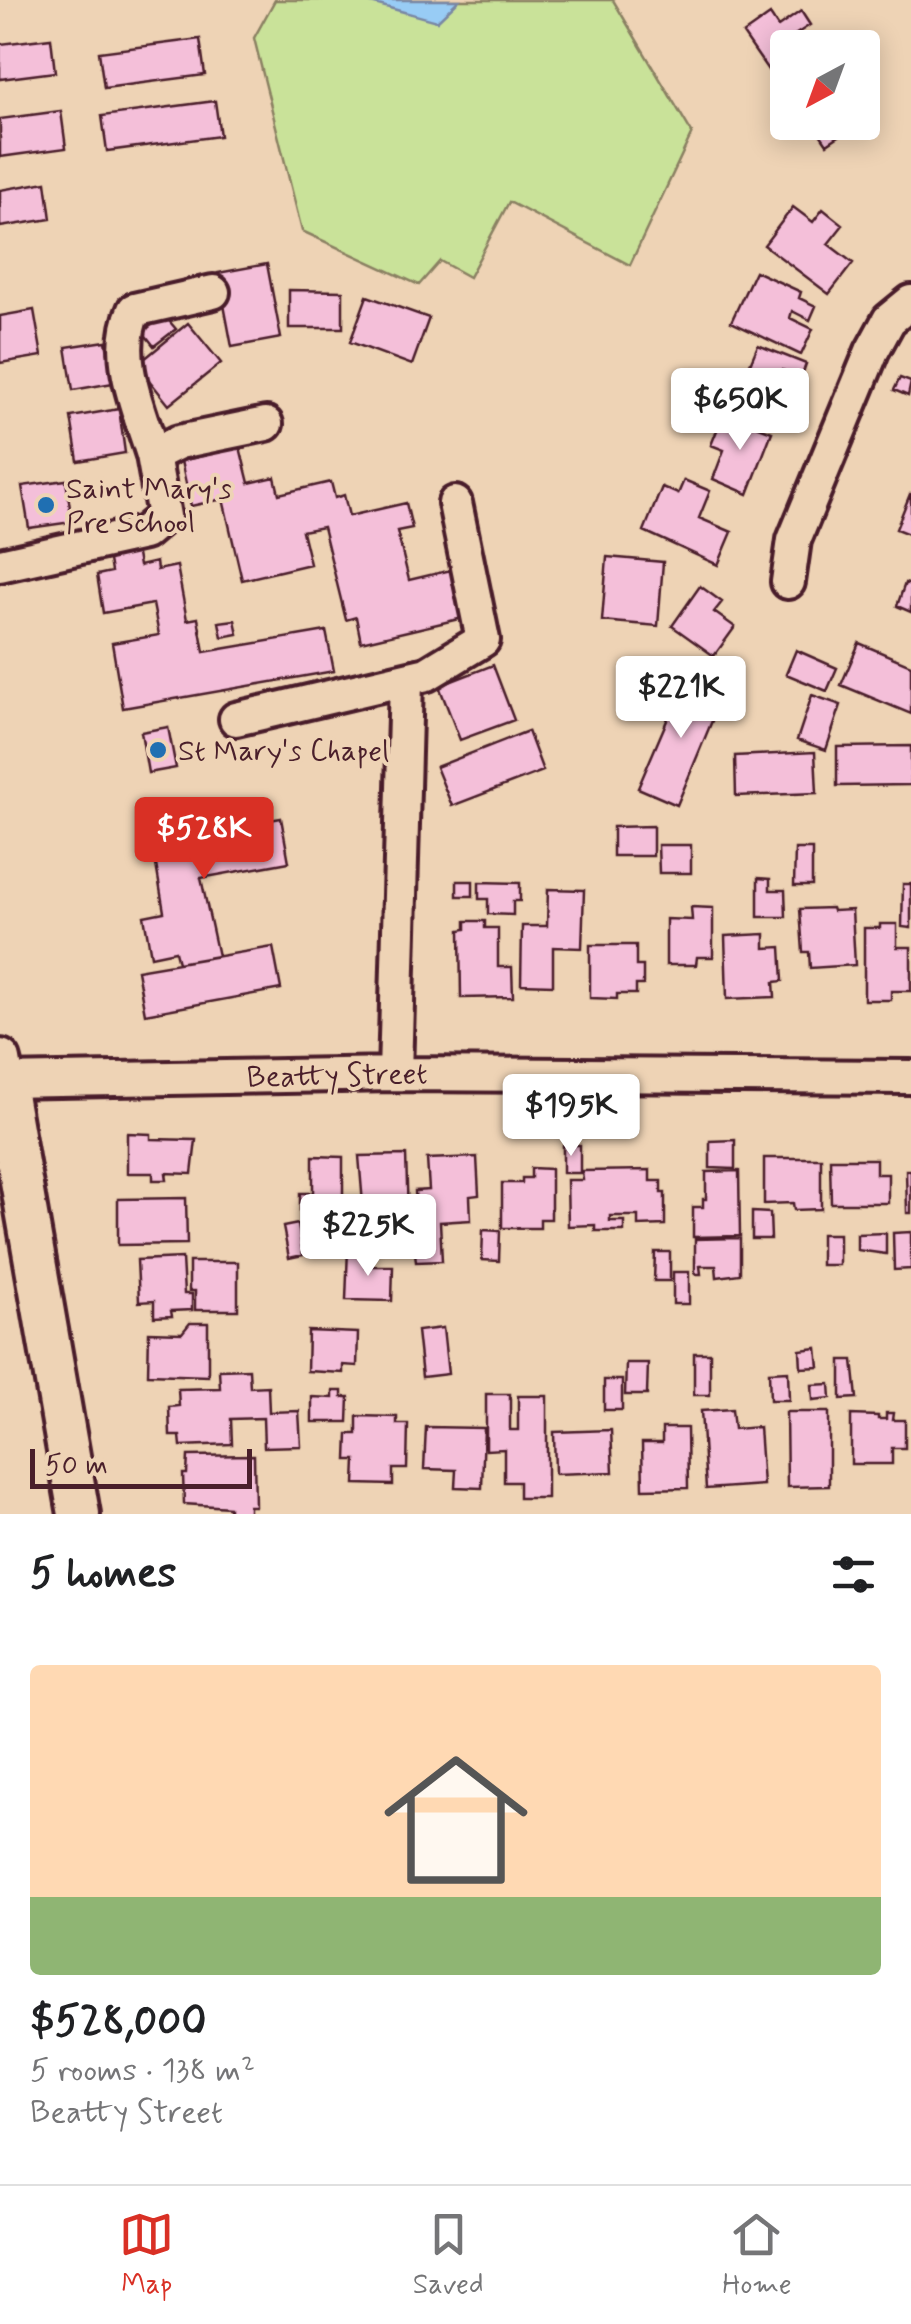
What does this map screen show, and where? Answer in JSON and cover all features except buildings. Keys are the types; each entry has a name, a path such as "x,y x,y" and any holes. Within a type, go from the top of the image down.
{"main road":[{"path":"2,1070 79,1514"}],"street":[{"path":"0,565 144,533 164,516 153,455 125,354 126,329 134,310 213,292"},
{"path":"788,582 794,540 872,351 888,320 911,302"},
{"path":"153,455 179,442 266,424"},
{"path":"236,720 427,674 484,640 455,503"},
{"path":"394,1074 406,680"},
{"name":"Beatty Street","path":"2,1070 911,1077"}],"green space":[{"path":"275,0 613,0 692,133 630,265 509,202 469,277 440,261 419,285 302,231 254,38"}],"water":[{"path":"360,0 459,0 437,21"}],"place":[{"name":"Saint Mary's Pre School","path":"46,505"},
{"name":"St Mary's Chapel","path":"158,750"}]}
